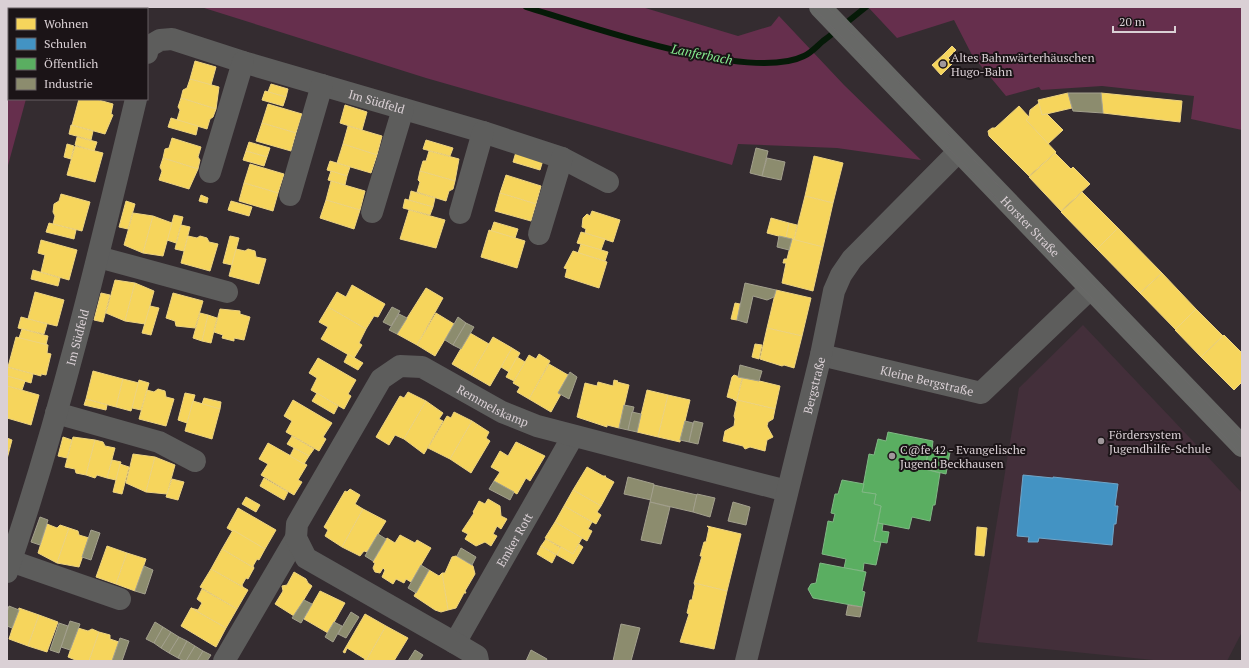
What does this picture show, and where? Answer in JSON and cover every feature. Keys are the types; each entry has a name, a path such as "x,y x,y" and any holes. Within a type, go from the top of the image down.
{"main road":[{"name":"Horster Straße","path":"820,7 867,58 1242,446"}],"street":[{"name":"Im Südfeld","path":"148,47 160,40 172,40 483,132 562,158 608,182"},
{"path":"210,172 243,62"},
{"path":"290,195 322,85"},
{"name":"Im Südfeld","path":"9,566 56,413 98,257 136,100"},
{"path":"372,212 403,109"},
{"path":"460,213 483,132"},
{"name":"Bergstraße","path":"746,661 821,355 834,291 840,275 852,259 958,152"},
{"path":"539,234 562,158"},
{"path":"98,257 227,292"},
{"name":"Kleine Bergstraße","path":"821,355 981,393 1090,289"},
{"name":"Remmelskamp","path":"224,661 296,538 297,524 381,379 400,366 422,367 502,412 537,426 787,491"},
{"path":"56,413 159,442 195,461"},
{"name":"Emker Rott","path":"455,643 573,436"},
{"path":"296,538 306,558 477,656 478,661"},
{"path":"9,566 120,599"}],"shaded area":[{"path":"201,7 642,7 738,36 771,26 779,16 844,85 921,160 837,148 738,144 732,165 426,78"},
{"path":"868,7 1242,7 1242,130 1191,119 1194,96 1102,86 1041,90 1039,87 1006,96 972,55 954,20 897,38"},
{"path":"8,80 8,100 26,100 7,169"},
{"name":"Fördersystem Jugendhilfe-Schule","path":"1083,325 1242,493 1242,632 1227,661 1163,661 977,642 1019,388"}],"building: Wohnen":[{"path":"952,46 956,50 948,58 944,54"},
{"name":"Altes Bahnwärterhäuschen Hugo-Bahn","path":"944,54 953,63 941,75 932,65"},
{"path":"195,61 216,67 211,85 190,79"},
{"path":"190,79 219,87 216,109 181,98 183,90 187,88"},
{"path":"271,84 288,89 286,97 268,92"},
{"path":"265,91 286,97 283,106 262,100"},
{"path":"1068,93 1072,108 1042,115 1038,100"},
{"path":"1101,93 1182,101 1180,122 1103,113"},
{"path":"181,98 216,109 213,117 210,119 207,129 177,120 180,110 178,107"},
{"path":"79,100 99,100 113,104 111,114 113,115 105,134 72,125"},
{"path":"1039,103 1042,115 1047,114 1063,130 1048,144 1026,120 1029,117 1030,110"},
{"path":"268,104 302,114 296,133 262,123"},
{"path":"345,105 367,112 362,130 340,123"},
{"path":"1019,106 1029,117 1026,120 1056,152 1029,176 989,136 988,131 995,128"},
{"path":"171,118 198,126 196,135 168,127"},
{"path":"262,123 296,133 291,151 256,141"},
{"path":"71,125 93,131 91,140 69,134"},
{"path":"348,126 382,136 377,155 343,144"},
{"path":"77,137 97,142 94,151 75,145"},
{"path":"172,138 201,147 198,157 200,160 198,169 163,158 165,149 169,148"},
{"path":"426,140 453,148 450,156 423,149"},
{"path":"249,142 270,148 267,157 246,151"},
{"path":"67,144 74,146 71,159 64,157"},
{"path":"343,144 377,155 371,173 337,163"},
{"path":"75,146 103,153 95,182 67,175"},
{"path":"246,151 267,157 264,166 243,160"},
{"path":"429,151 459,159 455,181 420,171 423,161 426,161"},
{"path":"516,152 543,160 540,170 513,162"},
{"path":"1055,153 1071,169 1073,167 1090,184 1061,211 1029,177"},
{"path":"814,156 843,163 833,203 805,196"},
{"path":"163,158 198,169 189,189 159,180 162,171 160,167"},
{"path":"330,161 350,167 347,176 327,170"},
{"path":"250,164 284,174 278,193 244,183"},
{"path":"331,171 347,176 345,185 328,180"},
{"path":"420,171 455,181 453,189 449,191 446,201 417,192 420,182 418,180"},
{"path":"506,175 541,186 536,204 500,193"},
{"path":"331,181 365,191 360,210 326,200"},
{"path":"244,183 278,193 273,211 239,201"},
{"path":"411,191 435,198 433,207 409,200"},
{"path":"1082,192 1118,228 1097,249 1061,212"},
{"path":"500,193 536,204 531,221 495,211"},
{"path":"61,194 90,202 82,231 53,224 55,216 53,212 54,204 59,201"},
{"path":"201,195 208,198 207,203 199,201"},
{"path":"805,196 833,203 823,247 794,240"},
{"path":"405,199 433,207 430,215 403,208"},
{"path":"326,200 360,210 354,229 320,218"},
{"path":"126,201 135,204 128,229 119,227"},
{"path":"231,201 252,207 249,216 228,210"},
{"path":"409,210 445,220 436,248 400,239"},
{"path":"592,211 620,220 613,242 585,233 586,229 582,227 583,218 587,214 590,216"},
{"path":"133,213 153,216 143,253 124,245"},
{"path":"174,215 183,217 176,243 167,240"},
{"path":"153,216 172,223 163,256 143,253"},
{"path":"771,218 789,223 786,238 767,233"},
{"path":"494,222 518,229 515,238 491,231"},
{"path":"49,223 76,230 74,239 46,232"},
{"path":"789,223 797,225 794,240 786,238"},
{"path":"181,225 190,227 184,251 175,249"},
{"path":"1118,228 1162,273 1140,293 1097,249"},
{"path":"489,230 525,241 517,268 481,257"},
{"path":"581,232 605,239 601,250 577,243"},
{"path":"188,236 197,238 200,236 207,238 209,242 218,244 210,271 181,263"},
{"path":"230,236 239,238 232,265 223,263"},
{"path":"792,239 823,247 813,291 782,283 786,263 783,263 784,259 787,259"},
{"path":"41,240 77,250 69,280 41,272 45,255 38,253"},
{"path":"581,244 608,252 605,261 578,253"},
{"path":"236,249 245,251 248,249 255,251 256,257 266,259 259,284 229,276"},
{"path":"573,251 607,262 599,288 565,277 567,269 564,268"},
{"path":"33,270 60,278 58,286 31,279"},
{"path":"1162,273 1196,309 1176,330 1140,293"},
{"path":"115,280 135,283 125,321 106,313"},
{"path":"135,283 154,291 145,324 125,321"},
{"path":"352,285 385,304 378,317 374,316 366,329 328,307 337,292 346,297"},
{"path":"426,288 443,298 417,345 397,334"},
{"path":"776,290 811,298 802,336 767,328"},
{"path":"35,292 64,300 57,326 28,319"},
{"path":"101,293 110,295 103,322 94,320"},
{"path":"173,293 203,301 195,328 176,326 175,321 166,318"},
{"path":"735,303 740,304 737,320 731,319"},
{"path":"150,306 159,308 151,335 142,333"},
{"path":"328,307 366,329 359,343 362,345 354,358 321,339 328,327 319,322"},
{"path":"220,309 240,311 240,314 250,317 244,340 234,338 234,341 222,338 223,335 214,332"},
{"path":"1196,309 1223,336 1201,357 1175,330"},
{"path":"200,313 208,315 202,341 193,338"},
{"path":"436,313 454,324 435,356 417,345"},
{"path":"208,315 217,318 211,343 202,341"},
{"path":"21,317 47,324 44,334 18,328"},
{"path":"767,328 802,336 794,368 760,359"},
{"path":"22,329 48,336 46,345 19,338"},
{"path":"470,333 489,344 471,375 452,364"},
{"path":"1224,335 1242,353 1242,382 1234,390 1201,357"},
{"path":"16,337 48,345 47,353 51,354 46,375 41,374 41,376 8,367"},
{"path":"493,337 512,348 490,386 471,375"},
{"path":"755,344 762,345 759,359 752,357"},
{"path":"512,348 520,353 509,372 501,367"},
{"path":"348,354 363,363 358,370 344,362"},
{"path":"539,354 550,361 529,399 517,392 520,387 513,383 529,355 536,359"},
{"path":"517,357 525,362 514,381 506,377"},
{"path":"318,358 356,380 348,394 351,396 344,409 311,390 317,378 309,373"},
{"path":"549,364 568,375 558,393 561,394 551,412 529,399"},
{"path":"7,367 33,374 31,383 7,376"},
{"path":"93,371 123,379 116,407 86,399"},
{"path":"734,375 742,378 737,400 727,397 732,377"},
{"path":"7,376 25,381 22,390 7,386"},
{"path":"743,377 780,386 775,409 737,400"},
{"path":"123,379 139,383 131,411 116,407"},
{"path":"139,380 149,383 141,410 132,408"},
{"path":"614,380 629,385 619,428 607,425 607,427 577,417 585,383 597,386 598,382 613,386"},
{"path":"7,386 39,395 31,425 7,418"},
{"path":"158,389 165,391 166,397 174,399 166,426 139,419 147,390 154,392"},
{"path":"647,390 668,395 658,437 637,432"},
{"path":"408,392 426,401 404,439 395,435 389,445 376,437 400,396 404,398"},
{"path":"185,393 195,395 187,423 178,420"},
{"path":"317,393 338,406 334,414 312,401"},
{"path":"668,395 690,400 680,442 658,437"},
{"path":"204,398 221,402 220,409 202,404"},
{"path":"86,399 107,405 106,410 84,405"},
{"path":"733,399 775,409 773,419 768,422 767,426 773,437 767,440 765,451 750,447 745,449 743,446 723,441 725,431 734,426 734,416 737,402"},
{"path":"293,400 332,423 323,437 326,439 319,451 286,432 292,421 284,416"},
{"path":"193,401 220,409 212,439 185,431"},
{"path":"426,401 443,413 439,419 443,421 424,454 404,439"},
{"path":"454,412 472,421 450,459 428,448 447,416 451,418"},
{"path":"472,421 489,432 486,438 490,441 471,473 450,459"},
{"path":"292,436 314,449 309,456 287,444"},
{"path":"63,437 72,440 67,458 58,456"},
{"path":"73,437 95,440 86,475 76,473 75,469 65,467"},
{"path":"7,438 12,440 7,459"},
{"path":"95,440 103,442 105,446 115,448 107,478 97,475 95,478 86,475"},
{"path":"516,442 545,456 530,481 526,478 517,494 494,481 500,472 491,467 500,451 508,456"},
{"path":"268,443 307,465 298,480 302,482 294,495 261,475 268,464 259,459"},
{"path":"294,448 309,456 304,464 290,456"},
{"path":"133,454 155,457 146,492 126,483"},
{"path":"155,457 175,465 167,494 146,492"},
{"path":"112,460 121,462 116,480 107,478"},
{"path":"120,464 129,467 122,494 113,492"},
{"path":"587,467 603,476 606,476 605,477 614,482 601,506 573,490"},
{"path":"264,478 288,492 284,500 260,486"},
{"path":"172,479 184,482 178,500 166,497"},
{"path":"350,489 360,495 355,504 363,509 342,547 325,536 328,530 324,527 345,491 347,492"},
{"path":"573,490 601,506 597,512 601,515 596,524 564,506"},
{"path":"246,497 260,505 256,512 242,504"},
{"path":"488,499 500,506 501,516 507,519 501,529 497,526 493,534 497,536 491,546 485,542 476,546 465,539 468,534 462,531 474,513 473,512 479,501 485,504"},
{"path":"564,506 592,522 588,529 592,531 587,541 555,522"},
{"path":"238,508 276,530 265,549 227,528"},
{"path":"363,509 386,521 367,552 364,551 360,556 342,547"},
{"path":"555,522 582,538 573,554 545,538"},
{"path":"47,524 57,528 60,525 69,528 57,563 38,553"},
{"path":"707,526 741,534 727,591 694,583 702,556 700,556 704,542 706,542 709,528"},
{"path":"977,527 987,528 984,556 975,555"},
{"path":"69,528 78,531 79,535 89,538 79,567 57,563"},
{"path":"233,530 265,549 259,560 257,559 253,566 254,568 222,549"},
{"path":"400,535 415,543 417,540 431,548 411,582 406,579 404,583 396,579 393,584 382,577 385,570 383,568 380,573 375,572 373,568 375,563 373,562 387,538 395,543"},
{"path":"546,539 561,548 557,555 541,546"},
{"path":"579,544 583,547 573,564 557,555 561,547 573,554"},
{"path":"107,546 127,553 116,584 96,577"},
{"path":"541,546 556,555 552,563 537,554"},
{"path":"222,549 254,568 248,579 246,578 242,585 243,587 211,569"},
{"path":"127,553 146,559 135,591 116,584"},
{"path":"456,556 473,566 475,574 465,591 466,593 464,593 456,608 448,610 442,573 445,573 452,557"},
{"path":"211,569 248,590 237,609 200,587"},
{"path":"429,570 439,576 442,573 448,610 441,612 435,610 414,596"},
{"path":"294,572 306,579 312,586 294,616 275,604 283,591 282,586 287,585"},
{"path":"694,583 727,591 714,649 680,642 689,614 687,613 690,600 692,600 695,586"},
{"path":"202,589 237,609 226,628 191,608 198,610 202,603 197,599"},
{"path":"320,591 345,603 328,633 304,619"},
{"path":"19,608 39,615 28,646 9,639"},
{"path":"191,608 226,628 216,647 181,626"},
{"path":"365,614 386,626 366,661 364,661 365,659 347,648 345,653 343,652"},
{"path":"39,615 58,622 47,652 28,646"},
{"path":"386,626 408,638 394,661 366,661"},
{"path":"78,628 88,631 92,629 99,632 89,661 78,661 68,657"},
{"path":"99,632 110,635 110,639 119,642 112,661 89,661"}],"building: Schulen":[{"path":"1023,475 1118,484 1115,506 1118,506 1116,524 1114,524 1112,545 1039,538 1038,542 1028,542 1029,537 1017,536"}],"building: Öffentlich":[{"path":"888,432 933,441 932,449 929,448 925,469 940,473 935,505 933,505 930,521 912,517 909,529 878,523 881,506 874,504 876,494 862,492 869,454 874,455 878,439 886,441"},
{"path":"929,448 950,452 946,474 925,469"},
{"path":"842,480 864,484 862,492 876,494 874,504 881,506 874,541 881,542 876,565 864,563 863,571 844,568 846,559 822,554 828,521 833,522 835,514 831,513 835,494 838,494"},
{"path":"878,523 883,524 882,531 889,532 887,543 874,541"},
{"path":"820,563 866,572 862,591 865,592 862,607 813,598 808,589 811,584 816,583"}],"building: Industrie":[{"path":"1068,93 1101,93 1103,113 1073,111"},
{"path":"756,148 768,151 762,176 750,173"},
{"path":"767,158 785,162 781,180 762,176"},
{"path":"779,236 792,239 789,250 777,247"},
{"path":"745,283 776,290 774,297 767,300 753,296 747,323 737,320"},
{"path":"392,307 400,311 391,326 383,322"},
{"path":"399,314 407,318 397,334 389,330"},
{"path":"458,317 466,323 453,345 445,340"},
{"path":"466,323 474,327 461,349 453,345"},
{"path":"740,365 762,371 759,381 738,377"},
{"path":"570,372 577,377 569,399 558,393"},
{"path":"624,405 634,407 628,430 619,428"},
{"path":"632,412 641,414 637,432 628,430"},
{"path":"685,421 693,423 689,442 680,440"},
{"path":"694,421 703,423 698,444 689,442"},
{"path":"628,477 654,484 651,500 624,494"},
{"path":"494,481 514,492 510,500 489,489"},
{"path":"654,485 697,495 693,512 650,502"},
{"path":"697,494 715,498 710,517 693,512"},
{"path":"650,502 670,507 661,544 641,540"},
{"path":"733,502 750,507 746,525 728,521"},
{"path":"40,517 48,520 40,545 31,542"},
{"path":"91,530 100,533 91,560 82,557"},
{"path":"378,534 386,539 373,561 365,556"},
{"path":"461,548 476,557 472,565 457,556"},
{"path":"421,565 429,570 416,593 408,588"},
{"path":"144,566 153,570 145,594 135,591"},
{"path":"304,600 312,604 301,623 292,618"},
{"path":"848,605 862,607 860,617 846,615"},
{"path":"9,606 19,610 12,628 7,626 7,612"},
{"path":"351,612 359,617 346,638 338,634"},
{"path":"70,621 80,624 70,650 61,647"},
{"path":"155,622 163,627 154,643 146,639"},
{"path":"334,622 342,626 333,642 325,637"},
{"path":"59,623 68,626 59,653 50,650"},
{"path":"621,624 640,628 631,661 613,661"},
{"path":"163,627 171,632 161,648 154,643"},
{"path":"171,632 179,637 169,653 161,648"},
{"path":"179,637 187,641 178,658 169,653"},
{"path":"120,638 129,641 122,661 112,661"},
{"path":"187,641 195,646 186,661 184,661 178,658"},
{"path":"195,646 203,651 197,661 186,661"},
{"path":"415,650 423,655 419,661 408,661"},
{"path":"531,650 547,659 546,661 526,661"},
{"path":"203,651 211,655 207,661 197,661"}],"waterway":[{"name":"Lanferbach","path":"526,7 626,38 708,57 746,62 779,62 807,55 866,7"}],"tram line":[{"path":"813,7 1242,455"},
{"path":"827,7 1242,439"}],"place":[{"name":"Altes Bahnwärterhäuschen Hugo-Bahn","path":"943,64"},
{"name":"Fördersystem Jugendhilfe-Schule","path":"1101,441"},
{"name":"C@fe 42 - Evangelische Jugend Beckhausen","path":"892,456"}]}
